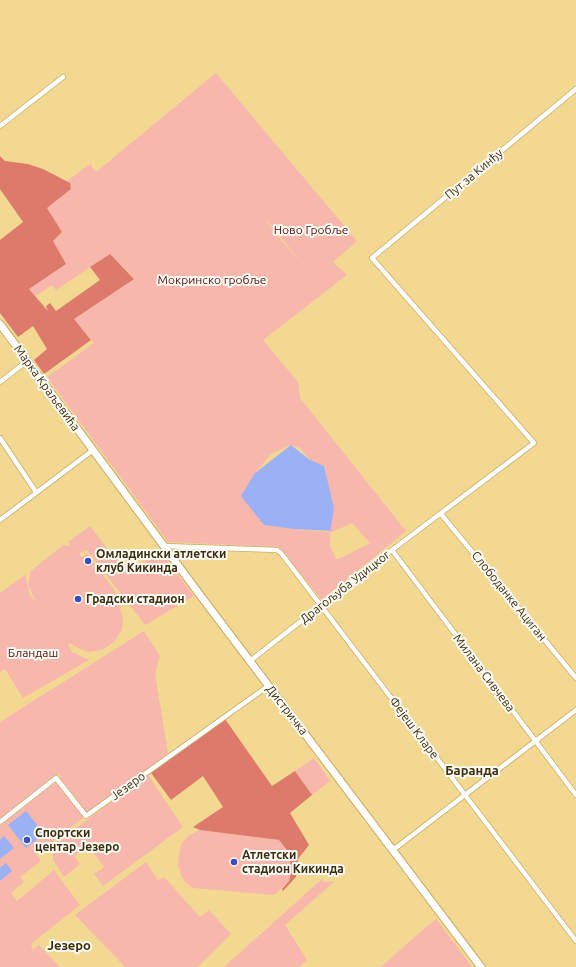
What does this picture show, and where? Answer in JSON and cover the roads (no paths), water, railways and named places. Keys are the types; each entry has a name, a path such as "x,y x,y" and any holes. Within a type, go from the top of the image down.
{"main road":[{"name":"Марка Краљевића","path":"0,324 94,451"},
{"name":"Дистричка","path":"94,451 268,686 482,967"}],"street":[{"path":"0,126 63,77"},
{"name":"Пут за Кинђу","path":"372,258 576,89"},
{"name":"Драгољуба Удицког","path":"250,661 392,550 534,443 372,258"},
{"path":"0,382 27,361"},
{"path":"0,438 36,492"},
{"path":"0,520 36,492 94,451"},
{"name":"Слободанке Ациган","path":"441,514 576,678"},
{"name":"Фејеш Кларе","path":"164,546 277,550 281,553 576,941"},
{"name":"Милана Сивчева","path":"392,550 576,795"},
{"name":"Језеро","path":"0,822 56,778 86,816 268,686"},
{"path":"393,850 576,710"}],"water":[{"path":"291,445 310,460 324,466 334,508 330,533 330,531 294,529 264,525 241,496 255,473"},
{"path":"26,811 44,834 26,848 8,825"},
{"path":"4,836 14,848 0,859 0,840"},
{"path":"6,863 12,871 0,881 0,868"}],"place":[{"name":"Омладински атлетски клуб Кикинда","path":"88,561"},
{"name":"Градски стадион","path":"78,599"},
{"name":"Спортски центар Језеро","path":"27,840"},
{"name":"Атлетски стадион Кикинда","path":"234,862"}],"district":[{"name":"Баранда","path":"472,771"},
{"name":"Језеро","path":"69,946"}],"park label":[{"name":"Ново Гробље","path":"311,230"},
{"name":"Мокринско гробље","path":"212,280"},
{"name":"Бландаш","path":"33,653"}]}
